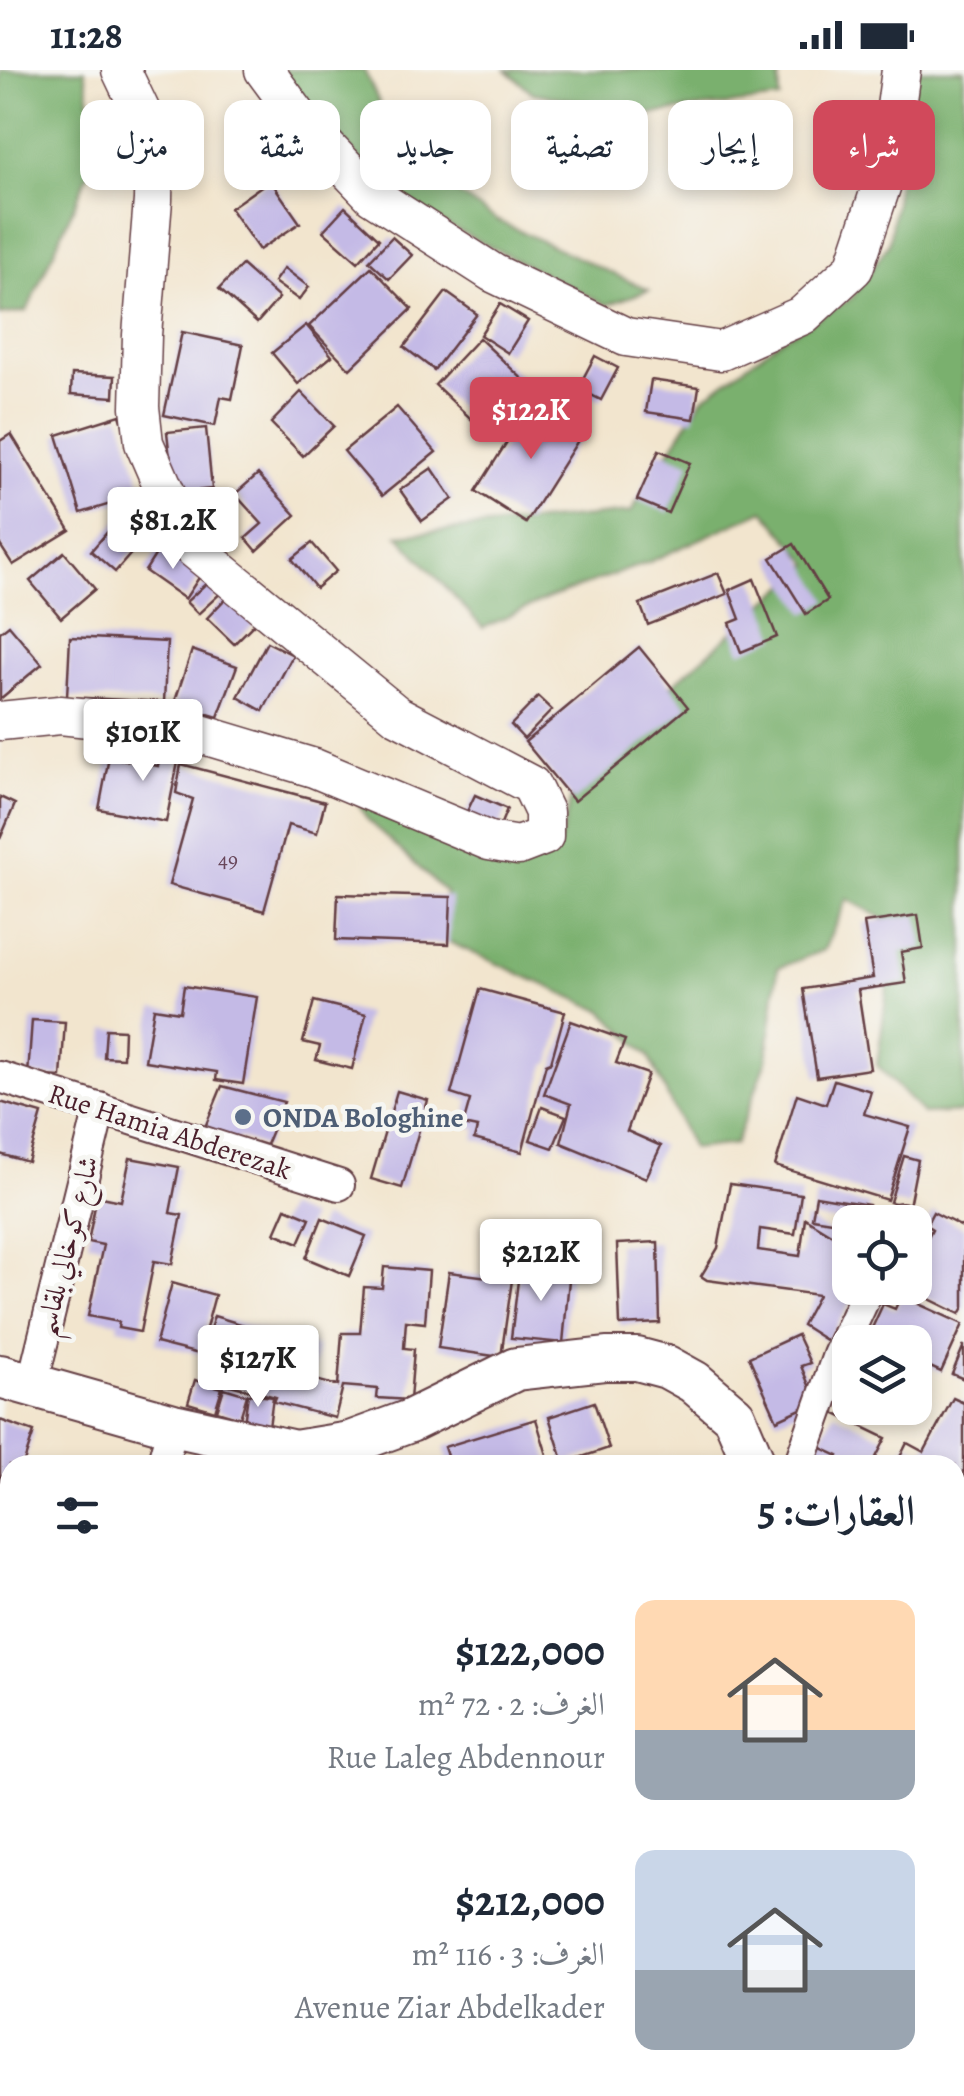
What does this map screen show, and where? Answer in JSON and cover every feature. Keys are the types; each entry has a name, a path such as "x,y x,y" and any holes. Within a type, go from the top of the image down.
{"main road":[{"path":"16,1381 167,1445 295,1452 350,1444 410,1421 516,1369 637,1359 666,1367 694,1382 734,1416 751,1455"}],"street":[{"path":"0,721 60,715 177,727 314,768 489,841 518,846 544,836 544,812 531,785 397,715 188,544 144,443 140,407 142,336 154,139 121,70"},
{"path":"264,70 303,124 372,196 493,273 626,337 721,351 803,315 854,268 888,166 901,70"},
{"name":"Rue Hamia Abderezak","path":"0,1077 339,1186"},
{"name":"شارع كوخالي بلقاسم","path":"16,1381 100,1108"},
{"path":"803,1455 838,1355 861,1305"}],"green space":[{"path":"0,70 85,70 90,100 80,100 81,190 27,311 0,315"},
{"path":"275,70 364,70 378,100 360,100 360,160 340,139 340,100 303,100"},
{"path":"506,70 779,70 780,99 668,100 668,112 651,114 648,100 572,100 533,93"},
{"path":"914,70 964,70 964,1112 923,1114 877,1065 891,923 847,899 824,950 778,968 767,1060 735,1144 692,1149 649,1056 603,1011 442,939 445,892 367,819 352,793 455,848 488,856 560,841 579,767 810,564 764,510 649,562 549,598 483,628 398,535 631,512 703,398 780,340 852,298 889,243 897,190 935,190 935,100 910,100"},
{"path":"389,190 452,190 500,222 649,290 607,305 399,201"}],"building":[{"path":"256,190 277,190 300,223 259,250 230,208"},
{"path":"345,207 379,239 358,262 323,231"},
{"path":"392,237 412,255 389,279 369,261"},
{"path":"242,265 279,298 257,323 219,289"},
{"path":"371,267 412,309 350,369 309,326"},
{"path":"284,268 309,287 299,300 274,282"},
{"path":"446,292 477,314 434,370 404,347"},
{"path":"500,304 528,321 508,353 480,335"},
{"path":"306,325 332,356 298,384 272,353"},
{"path":"182,332 243,345 232,399 221,397 215,426 164,415"},
{"path":"479,338 531,387 487,434 435,385"},
{"path":"595,356 618,368 601,400 578,388"},
{"path":"72,374 115,376 114,397 71,394"},
{"path":"651,380 699,387 694,419 646,412"},
{"path":"301,392 334,426 303,456 271,423"},
{"path":"397,407 436,452 382,496 344,451"},
{"path":"529,407 558,425 568,410 589,423 526,523 476,491"},
{"path":"120,415 144,494 81,513 57,435"},
{"path":"206,428 212,489 174,493 167,432"},
{"path":"11,434 70,530 13,565 0,545 0,441"},
{"path":"659,450 690,463 668,513 637,500"},
{"path":"432,468 453,499 422,521 400,490"},
{"path":"258,474 296,515 257,551 246,538 262,524 235,494"},
{"path":"130,506 154,527 115,572 91,551"},
{"path":"312,543 336,571 316,588 292,559"},
{"path":"794,544 828,600 806,614 771,558"},
{"path":"161,546 202,573 185,599 145,571"},
{"path":"64,552 95,589 61,618 30,581"},
{"path":"718,573 727,594 648,625 640,604"},
{"path":"212,578 224,590 198,614 186,602"},
{"path":"754,579 777,637 741,652 730,623 740,619 729,590"},
{"path":"231,593 258,620 234,644 207,618"},
{"path":"9,625 42,664 0,699 0,632"},
{"path":"70,637 167,642 164,702 67,697"},
{"path":"267,642 293,655 263,711 238,697"},
{"path":"639,647 688,707 574,801 525,742"},
{"path":"192,650 237,666 218,717 174,704"},
{"path":"538,697 552,710 524,739 511,725"},
{"path":"146,727 161,734 151,762 131,757"},
{"path":"164,733 183,737 166,822 99,809 109,757 158,766"},
{"path":"181,764 325,802 317,833 288,825 264,911 169,885 193,799 176,793"},
{"path":"475,795 507,809 497,833 464,818"},
{"path":"0,797 15,804 0,839"},
{"path":"338,894 451,897 449,944 336,940"},
{"path":"918,915 923,948 901,952 906,983 858,990 870,1069 817,1077 803,989 873,978 864,923"},
{"path":"184,986 257,997 243,1084 216,1080 217,1072 145,1061 154,1008 180,1012"},
{"path":"480,989 565,1012 522,1152 474,1139 477,1128 463,1125 470,1100 451,1094"},
{"path":"314,1001 366,1014 352,1069 316,1060 320,1046 303,1042"},
{"path":"32,1020 65,1022 61,1077 28,1075"},
{"path":"571,1021 625,1040 616,1063 648,1074 627,1131 661,1146 646,1178 561,1143 571,1104 544,1094"},
{"path":"106,1029 124,1030 123,1058 104,1057"},
{"path":"834,1080 871,1091 864,1114 910,1127 887,1200 775,1166 797,1094 826,1104"},
{"name":"ONDA Bologhine","path":"222,1086 284,1102 265,1147 238,1137 236,1143 203,1132"},
{"path":"397,1091 428,1100 402,1188 371,1179"},
{"path":"0,1102 42,1114 28,1162 0,1154"},
{"path":"542,1107 566,1116 553,1148 530,1140"},
{"path":"904,1156 918,1160 909,1205 890,1202"},
{"path":"130,1158 179,1167 170,1213 182,1215 172,1264 154,1261 140,1332 118,1328 119,1322 88,1316 103,1245 88,1242 97,1196 121,1201"},
{"path":"730,1184 801,1194 795,1234 760,1229 758,1250 800,1256 805,1218 832,1235 832,1305 849,1305 837,1325 832,1325 827,1341 802,1325 818,1295 701,1276 718,1248"},
{"path":"816,1196 869,1205 832,1205 832,1221 812,1218"},
{"path":"286,1208 310,1218 299,1243 275,1233"},
{"path":"932,1214 964,1228 964,1307 960,1314 932,1300"},
{"path":"322,1218 366,1236 349,1276 306,1258"},
{"path":"658,1242 660,1323 620,1325 617,1244"},
{"path":"520,1264 570,1269 563,1343 511,1338"},
{"path":"384,1267 429,1271 425,1323 406,1321 404,1348 414,1349 410,1400 377,1398 378,1389 343,1386 335,1418 215,1381 222,1355 338,1386 342,1333 360,1333 364,1287 382,1288"},
{"path":"449,1272 512,1280 501,1357 438,1348"},
{"path":"172,1283 215,1295 199,1354 156,1343"},
{"path":"883,1305 895,1309 897,1305 921,1305 963,1324 941,1372 932,1368 932,1325 873,1325"},
{"path":"214,1316 264,1331 255,1361 205,1345"},
{"path":"268,1331 292,1340 281,1370 257,1361"},
{"path":"797,1335 810,1363 801,1366 816,1402 777,1420 749,1357"},
{"path":"300,1343 318,1347 312,1376 294,1372"},
{"path":"964,1345 964,1379 952,1374"},
{"path":"195,1380 222,1388 215,1411 188,1403"},
{"path":"224,1388 247,1395 240,1418 217,1411"},
{"path":"248,1394 273,1397 269,1427 244,1424"},
{"path":"953,1398 964,1403 964,1455 901,1455 907,1443 924,1452"},
{"path":"594,1402 609,1448 588,1455 561,1455 549,1417"},
{"path":"832,1417 832,1425 859,1425 886,1438 877,1455 837,1455 817,1446"},
{"path":"536,1419 547,1455 447,1455 444,1447"},
{"path":"0,1420 34,1432 26,1455 0,1455"}],"place":[{"name":"ONDA Bologhine","path":"243,1117"}]}
